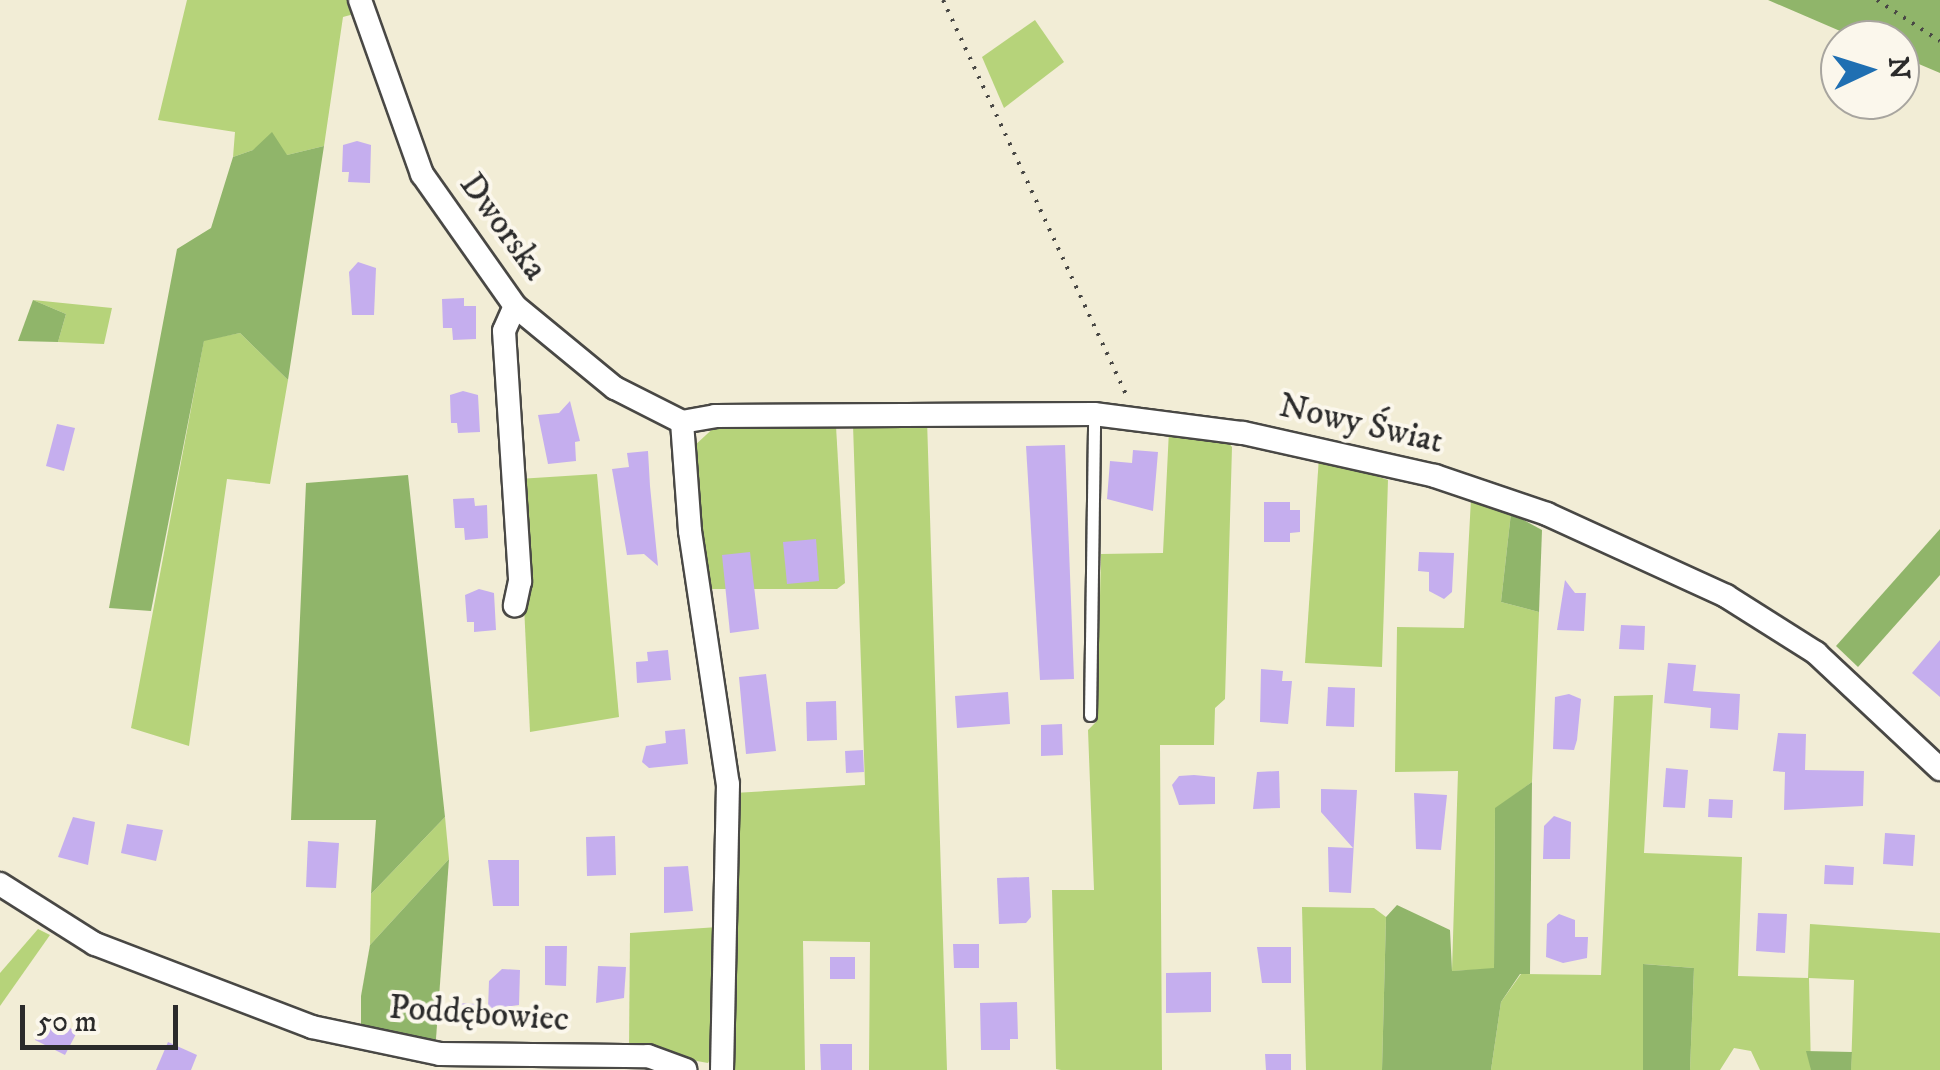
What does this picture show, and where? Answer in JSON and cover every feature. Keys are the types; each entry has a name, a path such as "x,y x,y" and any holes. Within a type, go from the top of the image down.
{"street":[{"name":"Dworska","path":"360,0 422,174 514,306 602,379 682,422"},
{"path":"514,306 504,331 520,582 515,604"},
{"name":"Nowy Świat","path":"682,422 715,416 1129,416 1398,466 1582,529 1679,570 1774,624 1829,664 1936,758"},
{"path":"682,422 690,531 728,784 722,1070"},
{"name":"Poddębowiec","path":"0,884 95,944 312,1028 440,1054 648,1056 686,1070"}],"lane":[{"path":"1090,715 1094,414"}],"path":[{"path":"943,0 1126,391 1129,416"},
{"path":"1877,0 1940,42"}],"green space":[{"path":"187,0 350,0 354,14 343,17 324,146 287,155 253,150 233,157 235,132 158,120"},
{"path":"1768,0 1940,0 1940,73 1920,64 1920,20 1820,22"},
{"path":"1035,20 1064,62 1004,108 982,57"},
{"path":"272,132 287,155 324,146 288,380 240,333 204,341 151,611 109,608 177,249 211,228 233,157 253,150"},
{"path":"33,300 112,308 104,344 58,342 66,314"},
{"path":"33,300 66,314 58,342 18,341"},
{"path":"240,333 288,380 270,484 227,479 189,746 131,728 204,340"},
{"path":"927,419 947,1070 869,1070 870,942 803,941 805,1070 730,1070 734,793 865,785 853,425"},
{"path":"719,423 836,426 845,583 837,589 706,589 693,447"},
{"path":"1169,430 1226,440 1232,447 1225,699 1215,708 1214,745 1160,745 1162,1070 1061,1070 1056,1069 1052,890 1094,890 1088,730 1097,721 1101,554 1163,553"},
{"path":"1319,457 1388,480 1382,667 1305,663"},
{"path":"597,474 619,717 530,732 518,479"},
{"path":"408,475 445,817 371,894 376,820 291,820 306,483"},
{"path":"1471,499 1511,513 1501,602 1539,612 1532,782 1495,809 1494,969 1452,971 1458,771 1395,772 1397,627 1464,628"},
{"path":"1511,513 1542,530 1539,612 1501,602"},
{"path":"1940,529 1940,575 1858,667 1836,646"},
{"path":"1653,695 1644,853 1742,857 1738,976 1808,978 1810,924 1940,933 1940,1070 1851,1070 1854,980 1809,978 1811,1070 1760,1070 1751,1051 1734,1048 1720,1070 1690,1070 1694,968 1644,964 1643,1070 1491,1070 1501,1002 1521,974 1601,975 1614,696"},
{"path":"1532,782 1530,974 1520,974 1501,1002 1491,1070 1382,1070 1386,917 1397,905 1450,930 1452,971 1494,968 1495,808"},
{"path":"445,817 449,859 370,945 371,894"},
{"path":"449,859 436,1039 426,1047 369,1035 361,1024 361,996 370,945"},
{"path":"1302,907 1374,908 1386,917 1382,1070 1306,1070"},
{"path":"718,927 714,1052 708,1063 629,1049 630,933"},
{"path":"38,929 50,935 0,1006 0,973"},
{"path":"1643,964 1694,968 1690,1070 1643,1070"},
{"path":"1806,1051 1852,1052 1851,1070 1811,1070"}],"building":[{"path":"357,141 371,145 370,183 348,182 349,172 342,172 343,145"},
{"path":"358,262 376,268 374,315 352,315 349,272"},
{"path":"464,298 464,306 476,306 476,339 453,340 452,328 443,328 442,299"},
{"path":"463,391 478,395 480,432 458,433 457,423 451,423 450,395"},
{"path":"570,401 580,441 575,442 576,461 548,464 538,415 559,413"},
{"path":"57,424 75,428 64,471 46,466"},
{"path":"1065,445 1074,679 1040,680 1026,446"},
{"path":"1133,450 1158,452 1153,511 1107,499 1110,461 1132,463"},
{"path":"648,451 658,566 644,554 627,555 612,469 629,467 627,453"},
{"path":"474,498 475,506 487,505 488,538 465,540 464,528 455,528 453,499"},
{"path":"1264,502 1290,502 1290,510 1300,510 1300,532 1290,533 1290,542 1264,542"},
{"path":"816,539 819,581 787,584 783,542"},
{"path":"750,552 759,629 730,633 722,555"},
{"path":"1419,552 1454,553 1452,592 1444,599 1429,591 1429,572 1418,571"},
{"path":"1565,580 1575,593 1586,593 1584,631 1557,630"},
{"path":"479,589 494,593 496,630 474,632 474,622 467,622 465,595"},
{"path":"1621,625 1645,626 1644,650 1619,649"},
{"path":"1940,640 1940,697 1912,673"},
{"path":"668,650 671,680 637,683 636,662 648,661 647,652"},
{"path":"1668,663 1696,665 1693,691 1740,694 1738,730 1710,728 1711,708 1664,703"},
{"path":"1261,669 1283,671 1282,681 1292,681 1288,724 1260,722"},
{"path":"766,674 776,751 746,754 739,677"},
{"path":"1328,687 1355,688 1354,727 1326,726"},
{"path":"1008,692 1010,724 957,728 955,696"},
{"path":"1569,694 1581,699 1577,740 1574,750 1553,749 1555,697"},
{"path":"836,701 837,740 807,741 806,702"},
{"path":"1062,724 1063,755 1041,756 1041,725"},
{"path":"685,729 688,764 649,768 642,762 646,746 666,743 665,731"},
{"path":"1778,733 1806,734 1805,770 1864,771 1863,806 1784,810 1785,772 1773,771"},
{"path":"863,750 864,772 846,773 845,751"},
{"path":"1666,768 1688,770 1685,808 1663,807"},
{"path":"1279,771 1280,808 1253,809 1257,772"},
{"path":"1179,776 1215,777 1215,804 1179,805 1172,785"},
{"path":"1321,789 1357,790 1351,893 1329,892 1328,847 1353,848 1321,812"},
{"path":"1414,793 1447,795 1441,850 1416,849"},
{"path":"1709,799 1733,800 1732,818 1708,817"},
{"path":"1554,816 1571,822 1570,859 1543,859 1544,826"},
{"path":"73,817 95,822 88,865 58,857"},
{"path":"127,824 163,830 156,861 121,853"},
{"path":"1885,833 1915,835 1913,866 1883,864"},
{"path":"615,836 616,875 587,876 586,837"},
{"path":"308,841 339,843 336,888 306,887"},
{"path":"488,860 519,860 519,906 493,906"},
{"path":"1825,865 1854,867 1853,885 1824,884"},
{"path":"688,866 693,911 664,913 664,867"},
{"path":"1029,877 1031,917 1026,923 999,924 997,878"},
{"path":"1758,913 1787,914 1785,953 1756,951"},
{"path":"1559,914 1575,920 1575,937 1588,937 1587,958 1563,963 1546,957 1547,924"},
{"path":"953,944 979,944 979,968 954,968"},
{"path":"545,946 567,946 566,986 545,985"},
{"path":"1257,947 1291,947 1291,983 1262,983"},
{"path":"830,957 855,957 855,979 830,979"},
{"path":"598,966 626,967 624,998 596,1003"},
{"path":"502,969 520,970 519,1005 488,1009 489,981"},
{"path":"1211,972 1211,1012 1166,1013 1166,973"},
{"path":"1017,1002 1018,1039 1010,1039 1010,1050 981,1050 980,1003"},
{"path":"457,1003 478,1004 476,1025 456,1024"},
{"path":"48,1016 77,1032 65,1055 35,1040"},
{"path":"168,1042 197,1055 191,1070 156,1070"},
{"path":"820,1044 852,1044 852,1070 821,1070"},
{"path":"1265,1054 1291,1054 1291,1070 1266,1070"}]}
